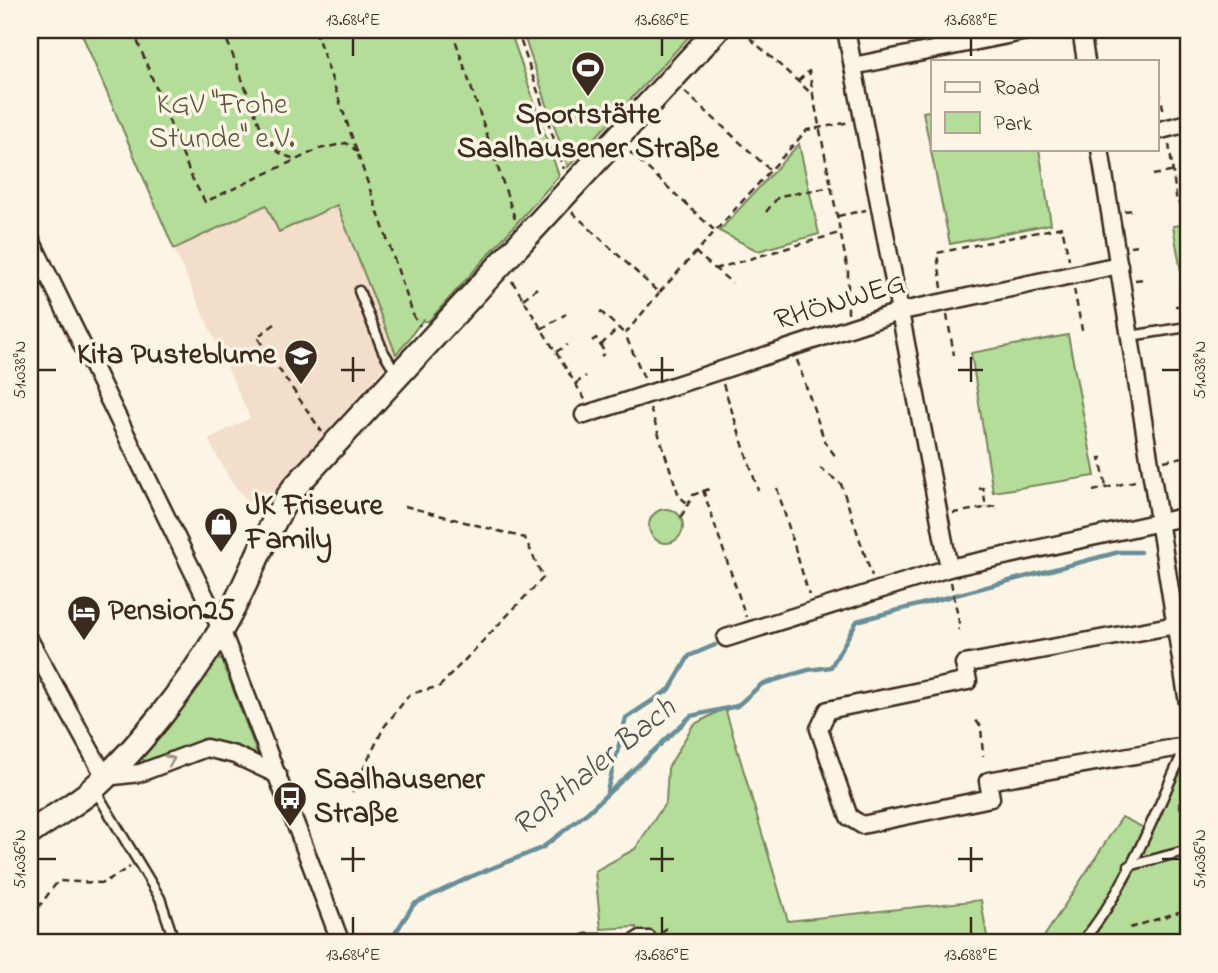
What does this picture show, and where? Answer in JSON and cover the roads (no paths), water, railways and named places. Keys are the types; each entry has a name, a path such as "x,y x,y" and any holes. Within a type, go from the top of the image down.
{"street":[{"path":"30,833 99,783 152,725 221,629 272,519 294,488 717,30"},
{"path":"846,30 902,311 949,568"},
{"path":"853,66 1032,30"},
{"path":"1081,30 1086,60"},
{"path":"1162,130 1188,123"},
{"path":"1100,150 1188,703"},
{"path":"30,238 221,629 341,943"},
{"name":"RHÖNWEG","path":"589,414 902,311 1119,265"},
{"path":"726,638 949,568 1188,516"},
{"path":"1176,625 964,664 968,681 828,710 819,729 849,817 862,825 991,798 988,781 1187,742"},
{"path":"30,641 99,783"},
{"path":"99,783 140,773 206,748 235,755 278,775"},
{"path":"586,943 611,943"}],"lane":[{"path":"359,291 383,351 397,375"},
{"path":"1130,335 1187,327"},
{"path":"1081,943 1093,929 1129,866 1187,742"},
{"path":"99,783 160,898 175,943"},
{"path":"1129,866 1188,850"},
{"path":"628,943 638,936 650,936 654,943"}],"waterway":[{"name":"Roßthaler Bach","path":"394,935 414,904 470,877 542,848 588,812 691,716 737,706 762,684 808,670 831,667 857,621 1119,552 1140,552"},
{"path":"607,791 626,718 670,689 689,656 715,645"}],"place":[{"name":"Sportstätte Saalhausener Straße","path":"588,98"},
{"name":"Kita Pusteblume","path":"301,386"},
{"name":"JK Friseure Family","path":"221,554"},
{"name":"Pension25","path":"84,642"},
{"name":"Saalhausener Straße","path":"290,828"}],"park label":[{"name":"KGV \"Frohe Stunde\" e.V.","path":"222,123"}]}
